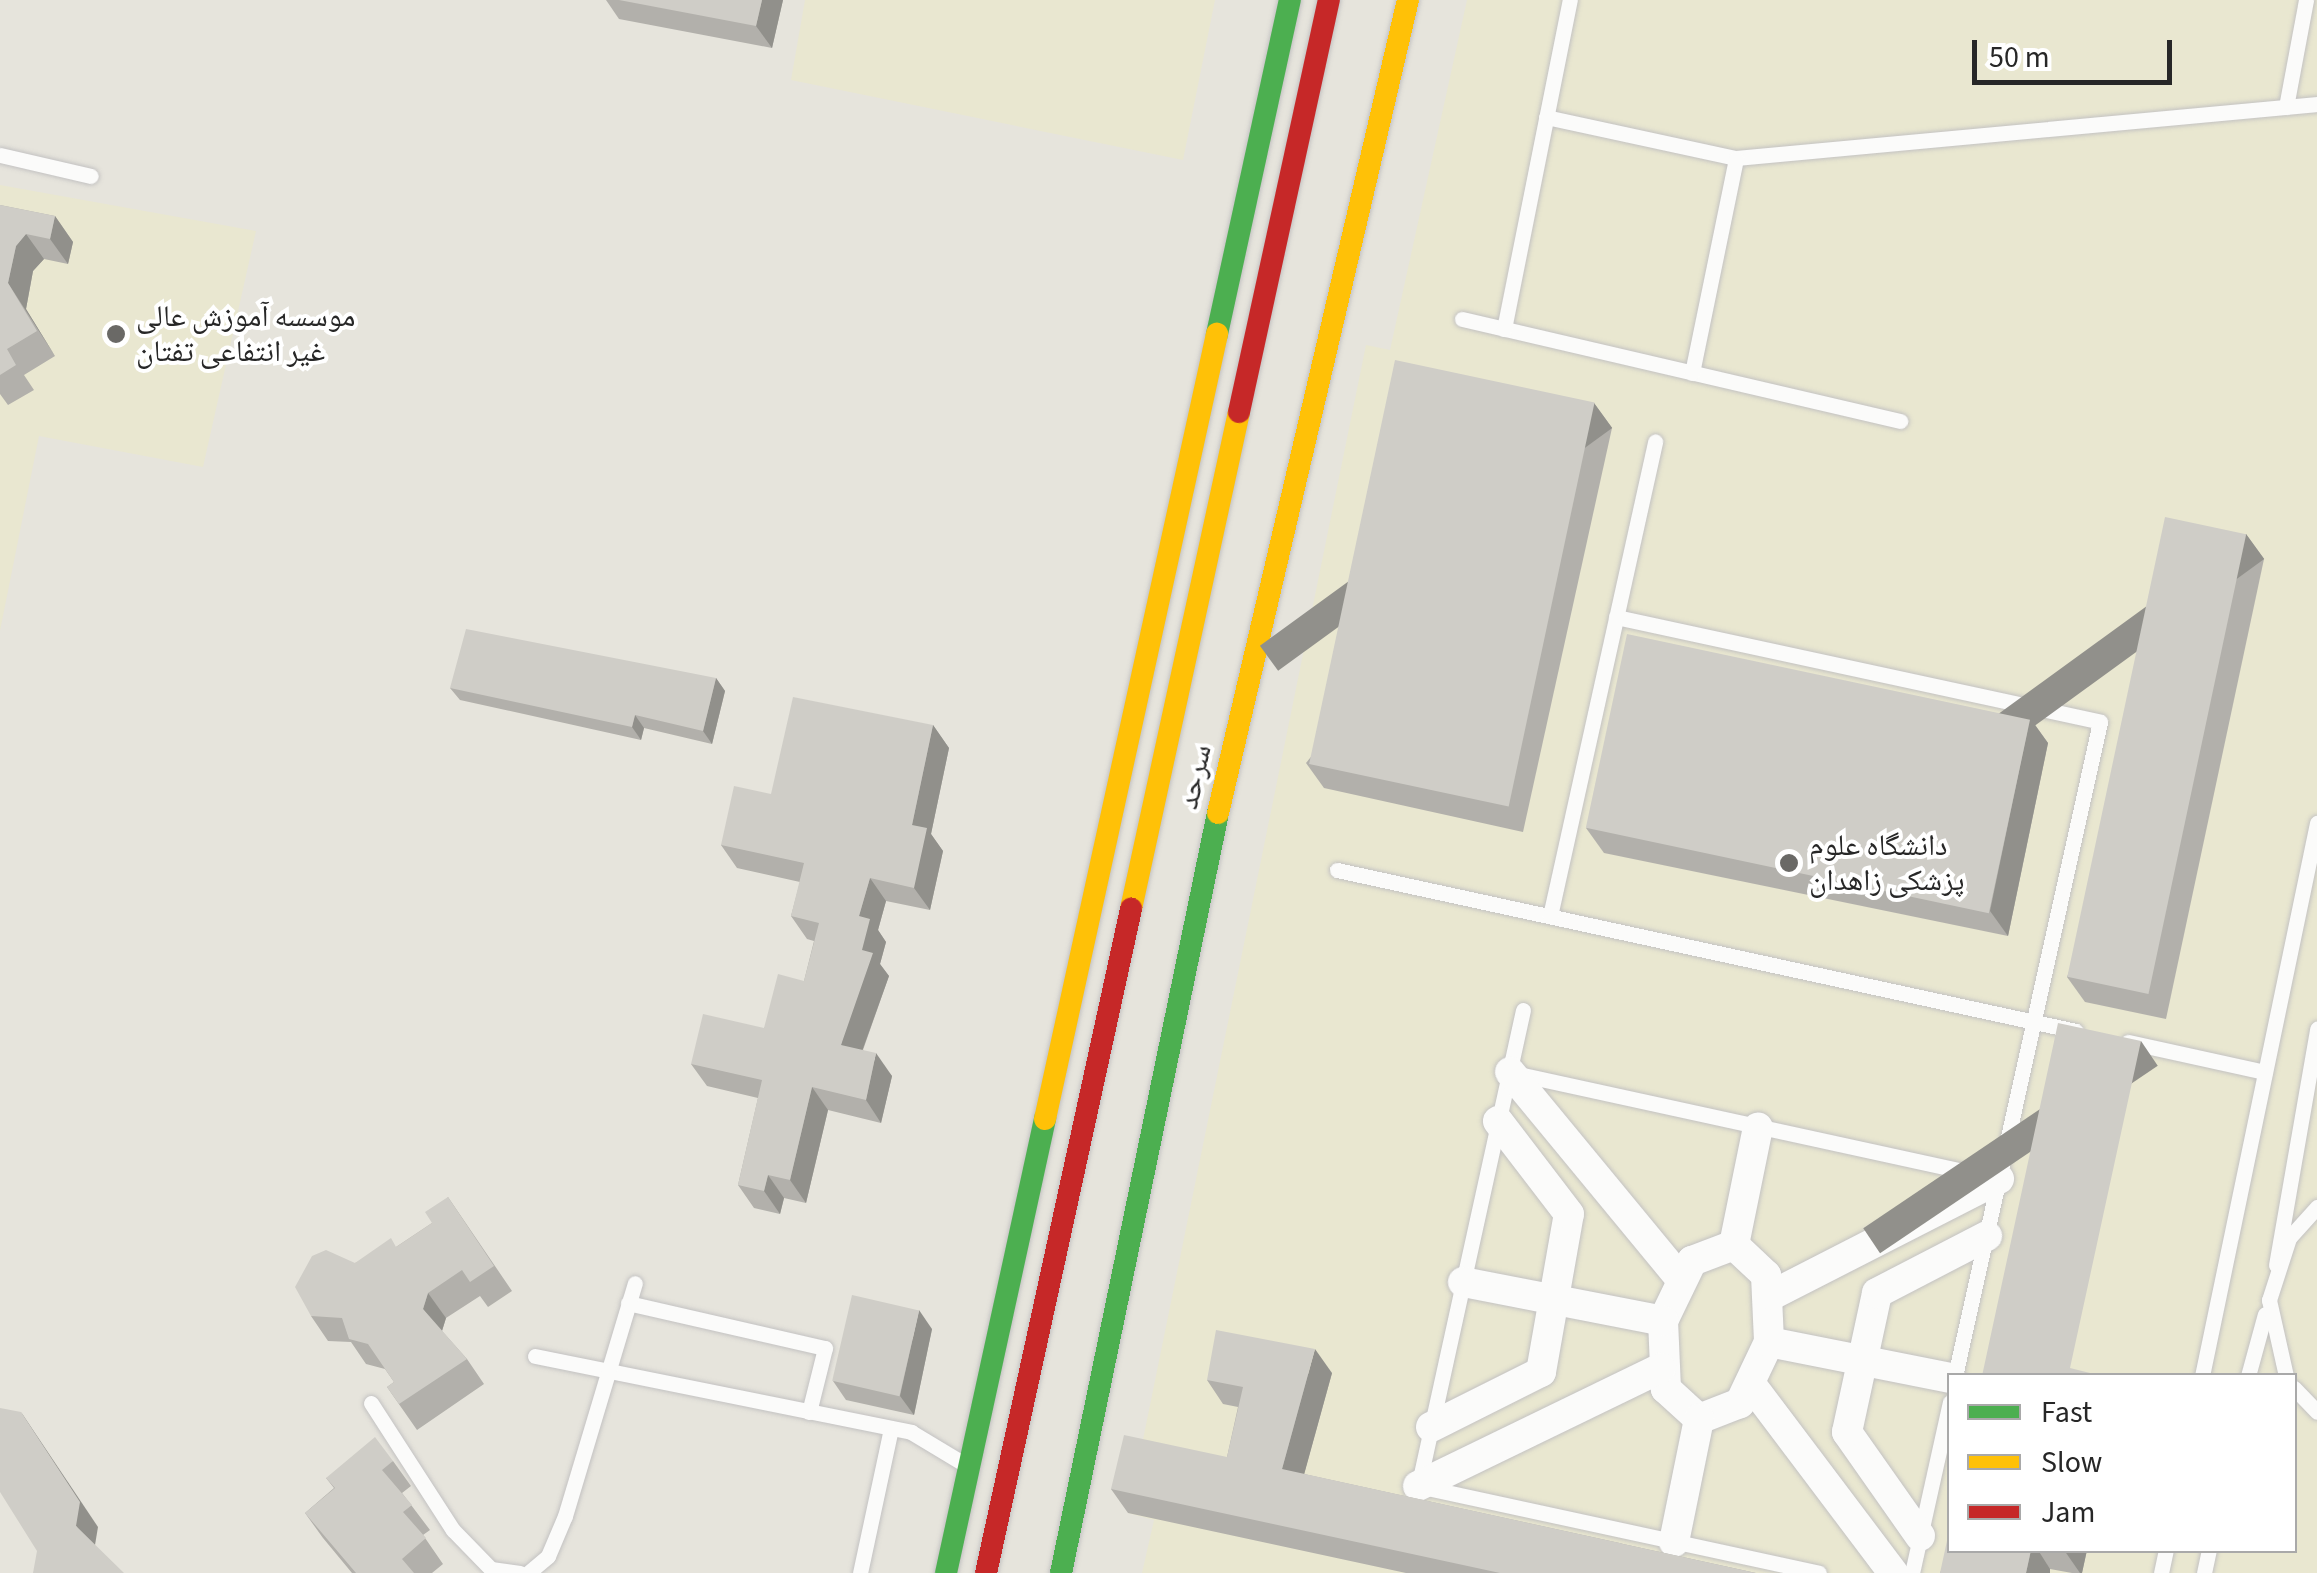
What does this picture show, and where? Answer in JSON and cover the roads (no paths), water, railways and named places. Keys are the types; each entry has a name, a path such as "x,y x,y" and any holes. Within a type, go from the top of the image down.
{"main road":[{"path":"946,1573 1290,0"},
{"name":"سرحد","path":"986,1573 1329,0"},
{"name":"سرحد","path":"1062,1573 1210,846 1408,0"}],"street":[{"path":"1510,1072 1679,1277"},
{"path":"1431,1427 1541,1372 1569,1214 1498,1122"},
{"path":"1734,1245 1758,1126"},
{"path":"1772,1295 1999,1179"},
{"path":"1920,1536 1847,1432 1878,1293 1986,1236"},
{"path":"1734,1245 1753,1257 1772,1295 1769,1342 1753,1387 1722,1415 1698,1419 1679,1406 1661,1368 1663,1321 1679,1277 1711,1249 1734,1245"},
{"path":"1463,1282 1663,1321"},
{"path":"1769,1342 1947,1376"},
{"path":"1418,1486 1661,1368"},
{"path":"1753,1387 1893,1573"},
{"path":"1674,1542 1698,1419"}],"lane":[{"path":"1504,329 1570,0"},
{"path":"2286,107 2306,0"},
{"path":"1546,117 1736,158 2317,104"},
{"path":"0,155 91,176"},
{"path":"1692,373 1736,158"},
{"path":"1462,319 1900,422"},
{"path":"1550,916 1655,441"},
{"path":"1616,617 2100,722 1953,1373"},
{"path":"2203,1373 2317,823"},
{"path":"1338,870 2092,1034"},
{"path":"1523,1010 1418,1486 1819,1573"},
{"path":"2249,1373 2276,1266 2317,1030"},
{"path":"2111,1038 2266,1072"},
{"path":"1510,1072 1999,1179"},
{"path":"2276,1266 2317,1206"},
{"path":"528,1573 548,1556 566,1516 635,1283"},
{"path":"2268,1300 2285,1373"},
{"path":"628,1303 826,1348 809,1412"},
{"path":"535,1356 891,1428 969,1467"},
{"path":"2297,1391 2317,1412"},
{"path":"372,1403 453,1530 491,1570 512,1573"},
{"path":"1912,1573 1947,1415"},
{"path":"860,1573 891,1428"}],"place":[{"name":"موسسه آموزش عالی غیر انتفاعی تفتان","path":"116,334"},
{"name":"دانشگاه علوم پزشکی زاهدان","path":"1789,863"}]}
